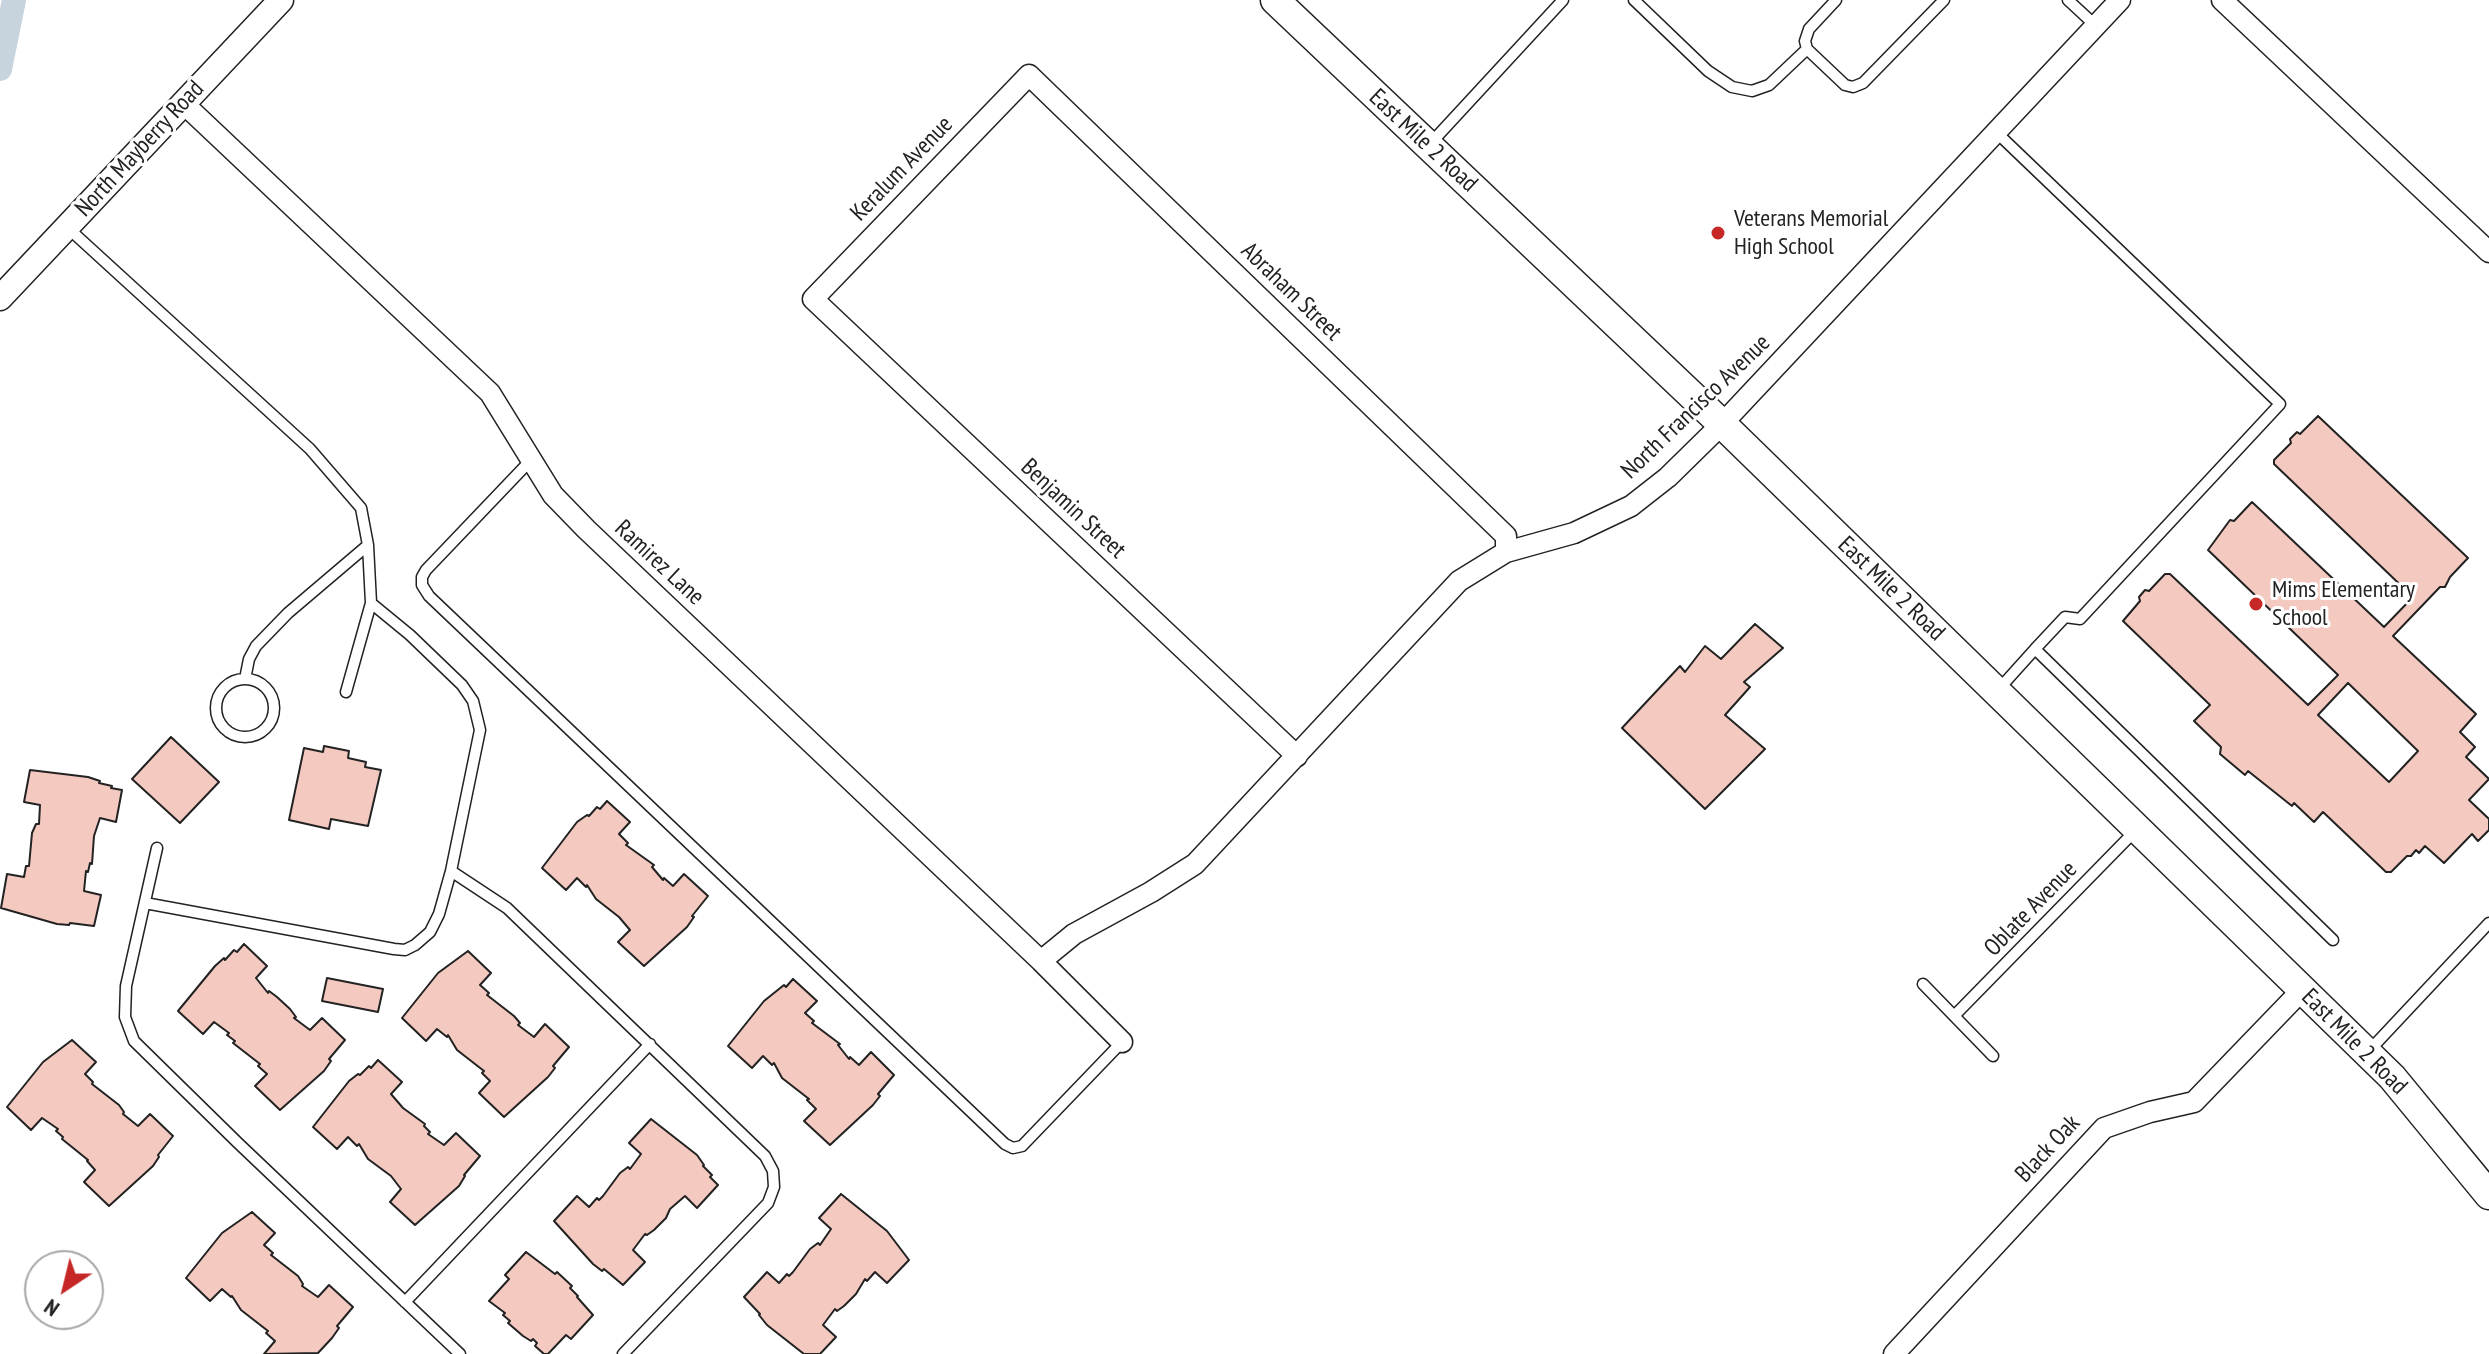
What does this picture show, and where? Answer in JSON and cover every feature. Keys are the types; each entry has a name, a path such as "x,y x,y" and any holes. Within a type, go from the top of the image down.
{"main road":[{"name":"East Mile 2 Road","path":"1275,0 1722,424 2392,1077 2489,1195"}],"street":[{"name":"North Mayberry Road","path":"0,298 281,0"},
{"name":"North Francisco Avenue","path":"1041,961 1074,934 1195,864 1459,581 1506,552 1574,533 1631,506 1668,477 1722,424 2120,0"},
{"path":"2222,0 2489,252"},
{"name":"Keralum Avenue","path":"813,299 1029,75"},
{"name":"Abraham Street","path":"1029,75 1506,536 1506,552"},
{"name":"Ramirez Lane","path":"183,103 490,393 553,495 586,529 1041,961 1122,1042"},
{"name":"Benjamin Street","path":"813,299 1297,756"},
{"name":"Black Oak","path":"1894,1354 2104,1128 2150,1112 2194,1102 2302,990"}],"lane":[{"path":"1428,145 1563,0"},
{"path":"1634,0 1717,79 1743,90 1752,91 1769,85 1807,49"},
{"path":"1836,0 1809,29 1805,41 1807,49 1845,85 1858,86 1944,0"},
{"path":"2068,0 2096,26"},
{"path":"1996,132 2280,404 2080,619 2065,617 1997,692"},
{"path":"67,227 310,449 361,508 368,545 371,603 346,692"},
{"path":"531,460 426,570 422,585 429,596 1005,1144 1013,1148 1022,1146 1122,1042"},
{"path":"245,679 249,659 256,646 288,613 368,545"},
{"path":"145,903 405,950 423,940 435,924 451,871 480,730 478,715 462,685 371,603"},
{"path":"2035,649 2333,940"},
{"path":"245,679 262,685 273,699 274,708 269,726 245,738 226,731 220,723 216,703 226,686 245,679"},
{"name":"Oblate Avenue","path":"1954,1016 2137,829"},
{"path":"157,848 125,1000 125,1017 134,1041 460,1354"},
{"path":"451,871 507,908 765,1156 773,1171 774,1187 768,1203 623,1354"},
{"path":"2366,1053 2489,923"},
{"path":"1923,984 1993,1056"},
{"path":"405,1302 650,1044"}],"building":[{"path":"2318,416 2468,558 2445,587 2440,587 2393,636 2476,714 2460,732 2475,747 2466,757 2489,779 2469,800 2489,819 2489,830 2478,841 2472,834 2444,863 2425,846 2419,853 2416,850 2407,856 2391,872 2386,872 2323,812 2314,822 2294,803 2292,806 2248,771 2245,775 2220,754 2221,747 2194,721 2210,705 2123,621 2145,590 2149,591 2165,574 2170,574 2308,705 2338,675 2208,550 2230,520 2234,521 2252,502 2384,627 2413,597 2274,464 2274,460 2291,443 2290,439 2297,432 2300,434","holes":["2348,683 2418,751 2389,782 2318,715"]},
{"path":"1755,624 1783,648 1744,682 1750,687 1725,715 1765,749 1705,809 1622,728 1680,666 1685,672 1705,646 1721,659"},
{"path":"171,737 219,782 180,823 132,779"},
{"path":"324,746 349,751 348,758 366,762 365,767 381,770 368,826 331,819 329,829 289,820 304,748 323,752"},
{"path":"30,770 88,777 122,790 116,822 100,818 94,836 92,864 86,871 84,891 101,895 94,926 57,924 1,908 7,874 24,877 26,866 29,866 32,833 39,824 40,805 24,802"},
{"path":"607,801 630,822 619,834 628,843 626,845 654,865 652,867 663,880 673,886 684,874 708,896 687,927 644,966 618,942 630,930 596,899 587,885 577,878 566,890 542,868 577,822 597,807 600,809"},
{"path":"244,944 267,966 256,978 268,993 290,1009 294,1018 310,1030 322,1018 345,1040 329,1059 331,1061 324,1071 280,1110 255,1086 267,1074 258,1066 260,1064 233,1043 235,1041 227,1035 229,1033 214,1022 203,1034 178,1011 215,966"},
{"path":"468,951 491,973 480,985 489,993 487,995 514,1016 520,1023 518,1025 534,1037 545,1024 569,1047 548,1077 504,1117 479,1093 490,1081 482,1073 484,1071 457,1050 448,1035 437,1029 426,1041 402,1018 438,973"},
{"path":"327,978 383,989 378,1012 322,1001"},
{"path":"793,979 817,1001 805,1013 814,1021 812,1023 840,1044 849,1059 859,1065 871,1052 894,1075 873,1105 830,1145 804,1121 816,1109 809,1099 782,1078 774,1063 772,1065 763,1056 752,1068 728,1046 764,1001"},
{"path":"72,1040 96,1062 85,1074 92,1084 119,1105 123,1114 138,1126 150,1114 173,1136 153,1166 109,1206 84,1182 95,1170 88,1160 62,1139 56,1131 58,1129 42,1118 31,1130 7,1107 43,1062"},
{"path":"378,1060 402,1082 391,1094 403,1108 425,1124 430,1132 428,1134 444,1145 456,1133 480,1156 459,1186 415,1225 390,1202 401,1189 391,1176 368,1159 359,1144 357,1146 348,1137 337,1149 313,1127 349,1081"},
{"path":"651,1119 697,1155 718,1185 697,1208 685,1196 654,1230 645,1234 633,1250 645,1262 623,1285 593,1264 554,1221 577,1196 589,1207 603,1196 620,1173 628,1167 630,1169 641,1154 629,1143"},
{"path":"841,1194 887,1231 909,1260 887,1283 875,1272 867,1281 865,1279 856,1294 837,1311 835,1309 823,1325 836,1337 820,1354 804,1354 767,1325 744,1297 767,1272 779,1283 793,1272 810,1249 818,1243 820,1245 831,1229 819,1218"},
{"path":"252,1212 275,1233 264,1245 273,1253 271,1255 298,1276 302,1286 318,1297 329,1285 353,1307 318,1353 264,1354 275,1341 266,1333 268,1331 241,1310 232,1296 222,1289 210,1301 186,1278 222,1233"},
{"path":"526,1252 572,1286 570,1288 593,1315 571,1339 566,1335 548,1354 535,1346 537,1343 533,1339 531,1341 523,1336 508,1323 510,1321 503,1315 505,1313 489,1301 509,1279 505,1275"}],"waterway":[{"path":"0,69 14,0"}],"place":[{"name":"Veterans Memorial High School","path":"1718,233"},
{"name":"Mims Elementary School","path":"2256,604"}]}
